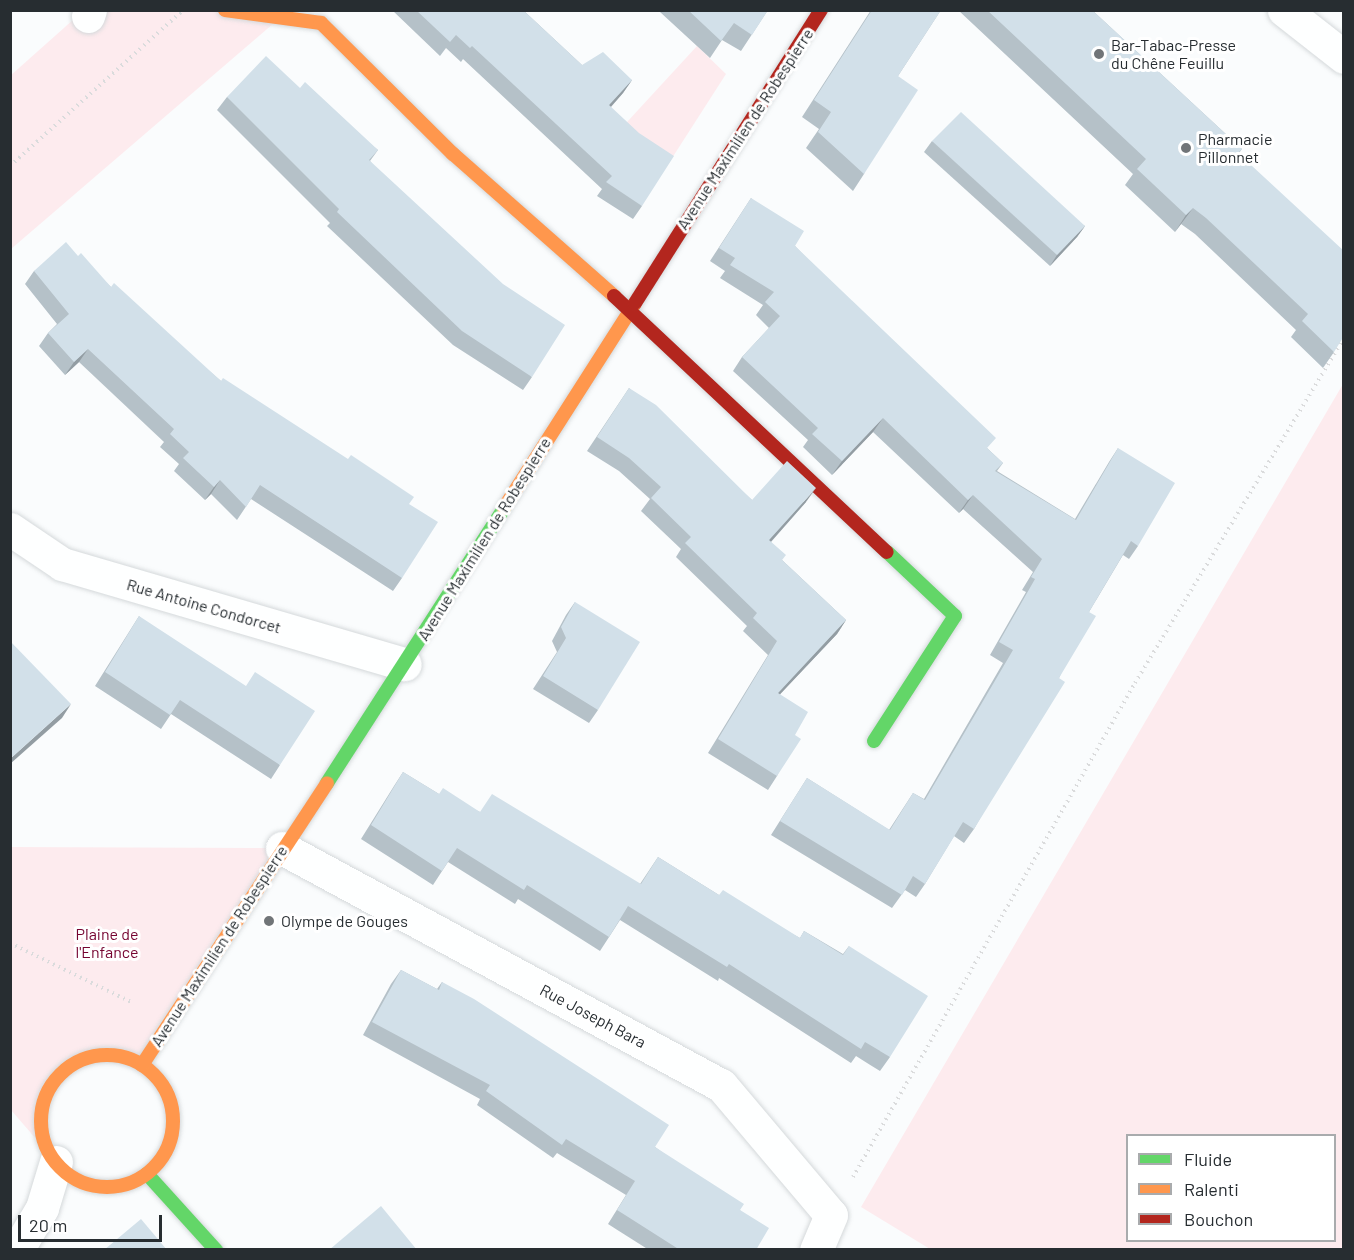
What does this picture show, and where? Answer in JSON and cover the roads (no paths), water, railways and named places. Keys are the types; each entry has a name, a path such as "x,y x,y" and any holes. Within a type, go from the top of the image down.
{"street":[{"path":"225,10 321,23 453,154 629,309 955,616 874,741"},
{"name":"Avenue Maximilien de Robespierre","path":"142,1065 282,848 405,664 821,10"},
{"path":"1284,10 1344,57"},
{"name":"Rue Antoine Condorcet","path":"10,529 62,564 405,664"},
{"name":"Rue Joseph Bara","path":"282,848 721,1085 831,1215 816,1250"},
{"path":"107,1055 142,1065 158,1079 169,1097 173,1118 162,1158 147,1174 129,1184 109,1187 71,1176 56,1162 42,1131 42,1108 51,1087 77,1062 107,1055"},
{"path":"17,1250 42,1208 56,1162"},
{"path":"147,1174 216,1250"}],"place":[{"name":"Bar-Tabac-Presse du Chêne Feuillu","path":"1099,54"},
{"name":"Pharmacie Pillonnet","path":"1186,148"},
{"name":"Olympe de Gouges","path":"269,921"}],"park label":[{"name":"Plaine de l'Enfance","path":"107,943"}]}
